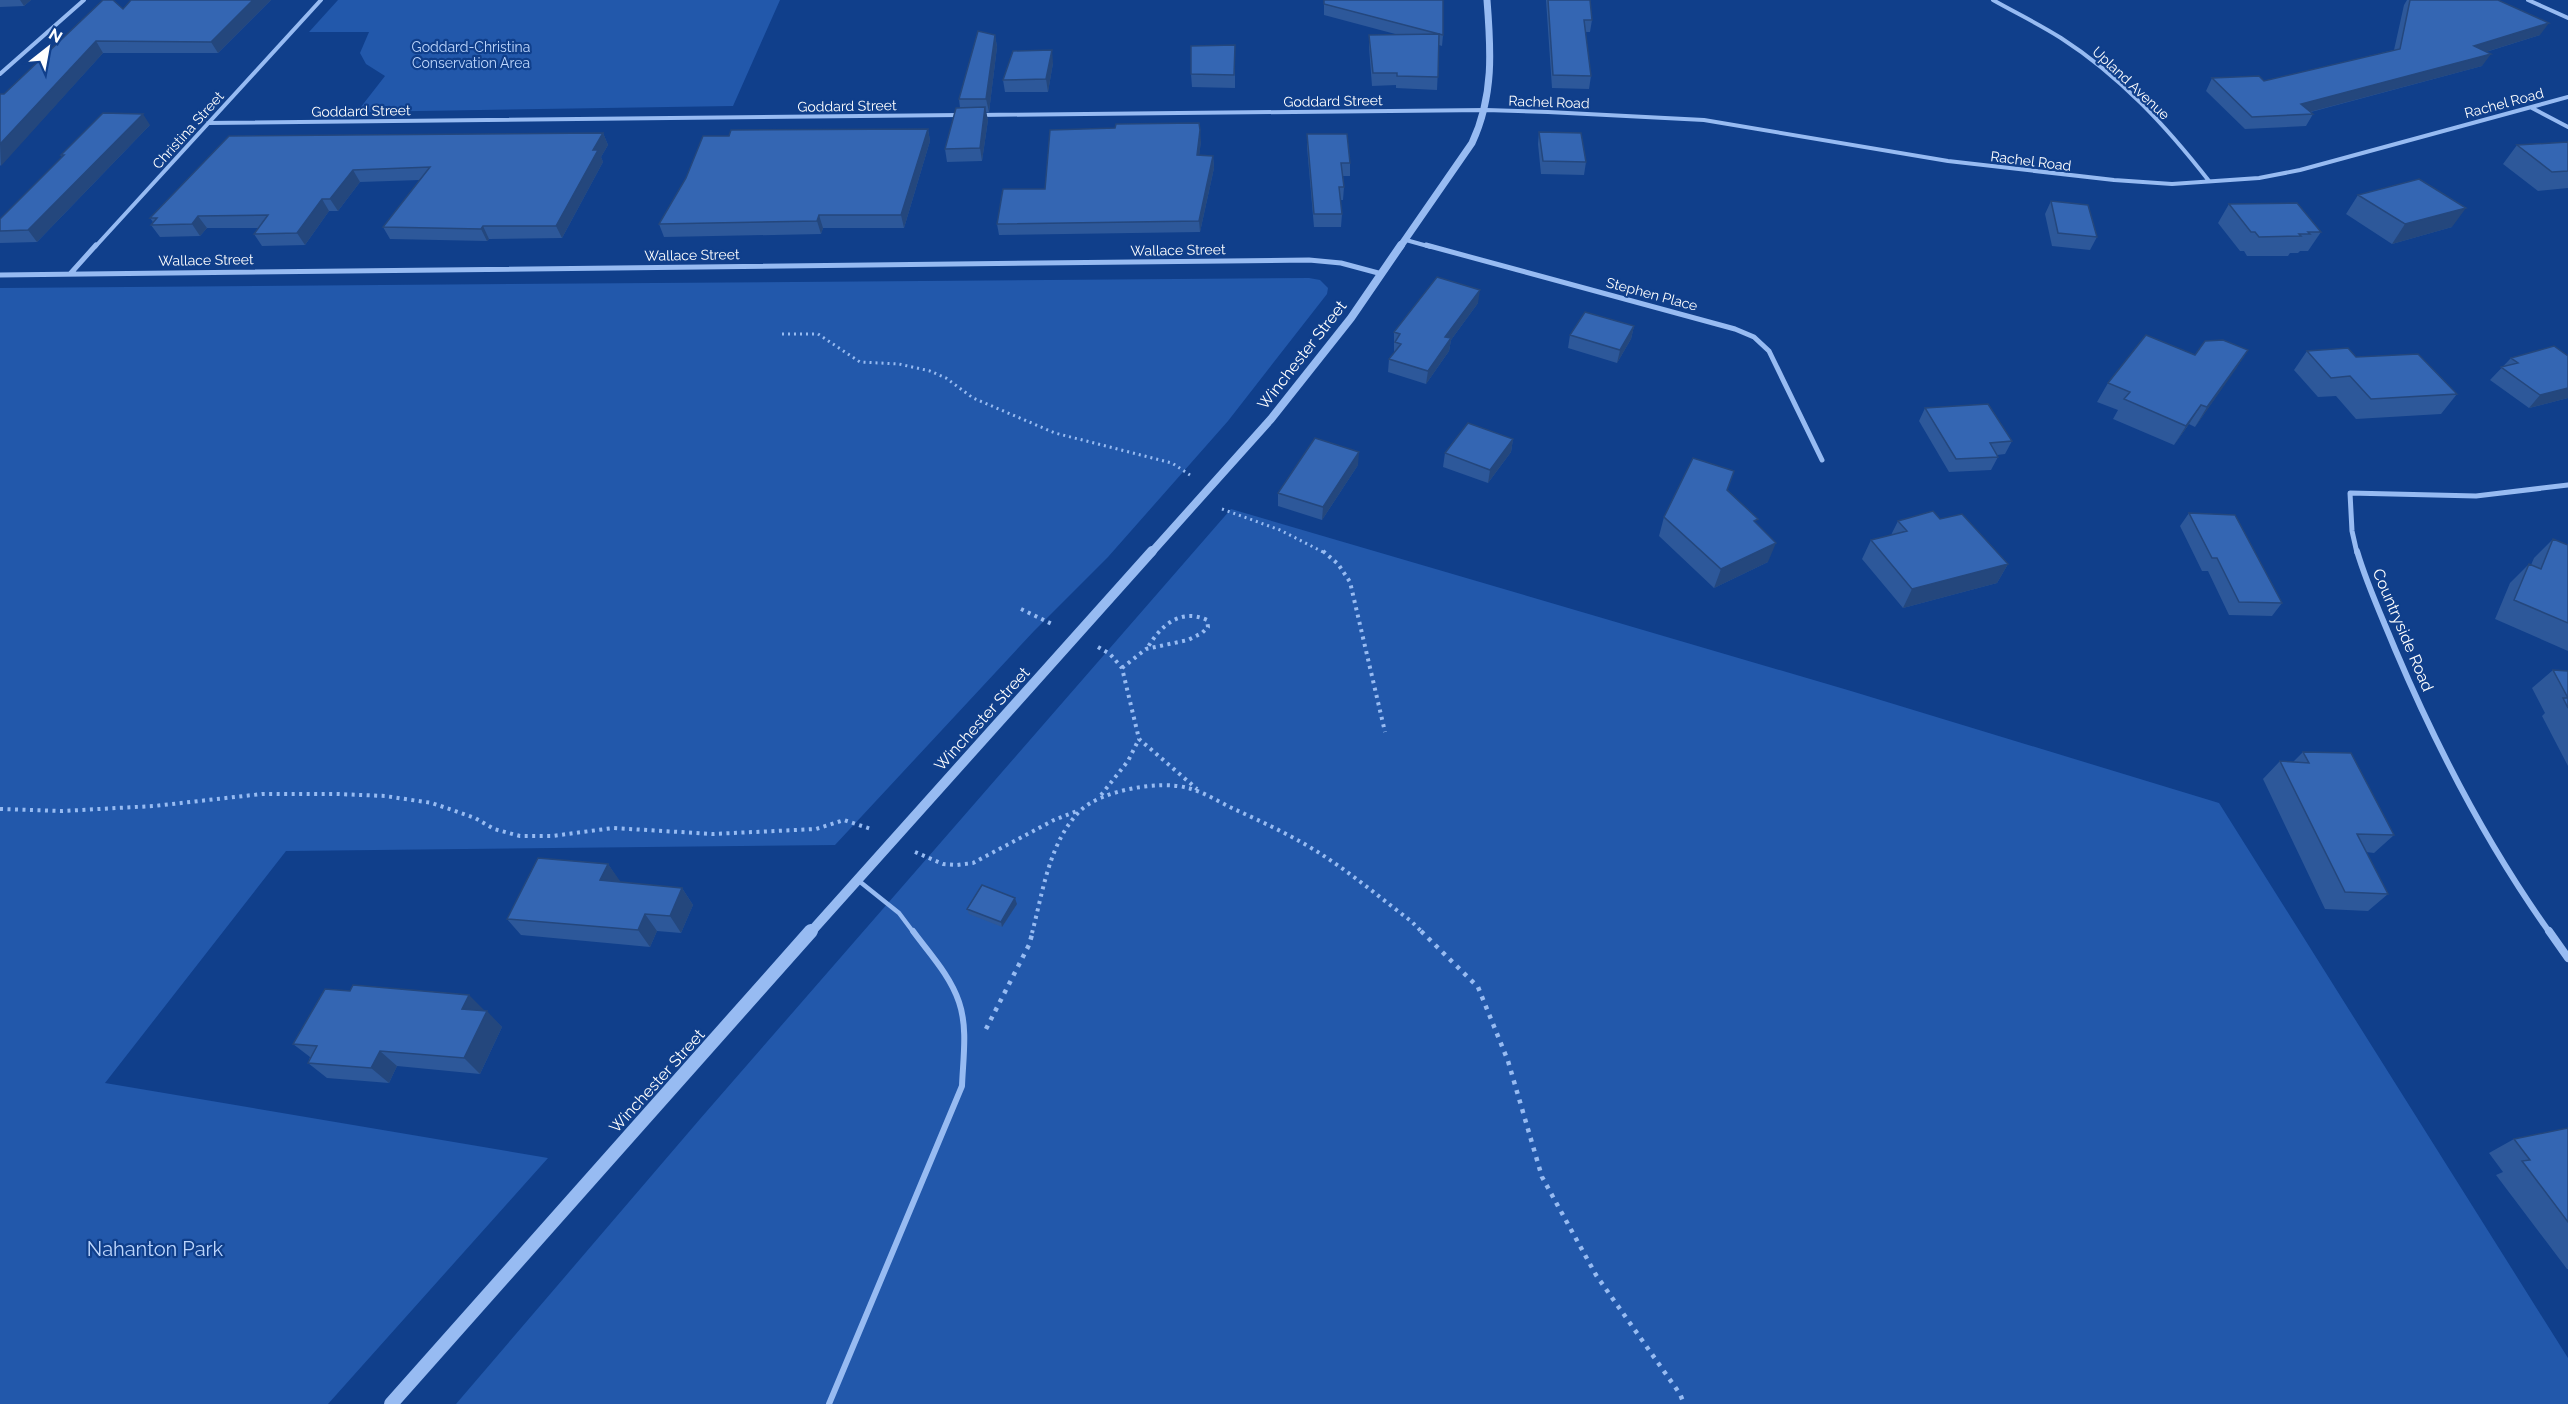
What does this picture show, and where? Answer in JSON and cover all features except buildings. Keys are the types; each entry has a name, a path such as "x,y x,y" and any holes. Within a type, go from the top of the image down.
{"street":[{"path":"0,74 84,0"},
{"name":"Christina Street","path":"70,274 321,0"},
{"name":"Winchester Street","path":"391,1404 857,880 1207,492 1299,384 1382,274 1472,143 1485,110 1490,86 1491,56 1487,0"},
{"name":"Upland Avenue","path":"1993,0 2041,25 2096,62 2141,104 2187,153 2209,181"},
{"path":"2528,0 2568,18"},
{"name":"Rachel Road","path":"1485,110 1683,118 1726,123 1900,154 2046,174 2172,184 2259,178 2300,170 2568,97"},
{"path":"2531,107 2568,127"},
{"name":"Goddard Street","path":"977,115 1485,110"},
{"name":"Goddard Street","path":"208,123 966,115"},
{"name":"Stephen Place","path":"1406,240 1735,329 1751,336 1770,353 1822,460"},
{"name":"Wallace Street","path":"0,274 1317,260 1341,263 1382,274"},
{"name":"Countryside Road","path":"2568,485 2476,496 2350,493 2350,513 2355,547 2411,686 2479,820 2547,930 2568,958"}],"lane":[{"path":"829,1404 962,1086 964,1034 959,1002 950,983 899,913 857,880"}],"path":[{"path":"782,334 818,334 860,362 905,365 939,374 973,398 1062,436 1180,467 1207,492 1219,508 1257,521 1332,557 1350,582 1385,732"},
{"path":"1021,609 1110,654 1122,668 1139,739 1179,776 1202,793"},
{"path":"1122,668 1148,647 1155,634 1178,617 1191,614 1207,620 1208,627 1205,632 1191,639 1148,647"},
{"path":"983,1033 1029,945 1053,855 1068,826 1081,810 1099,797 1116,778 1139,739"},
{"path":"1099,797 1124,789 1170,785 1202,793 1326,857 1411,921 1478,987 1508,1061 1542,1177 1596,1275 1680,1394 1684,1404"},
{"path":"0,809 62,811 154,806 262,794 385,796 432,803 520,837 552,836 612,828 713,834 816,829 844,820 861,824 946,867 973,863 1054,820 1081,810"}],"green space":[{"name":"Goddard-Christina Conservation Area","path":"338,0 780,0 733,106 357,112 385,76 366,64 360,53 369,32 309,32"},
{"name":"Nahanton Park","path":"1309,278 1320,280 1328,288 1327,294 1228,421 1108,557 1034,631 835,845 286,851 105,1083 548,1158 328,1404 0,1404 0,288"},
{"path":"1231,509 1851,691 2219,803 2568,1358 2568,1404 456,1404 700,1119"}]}
